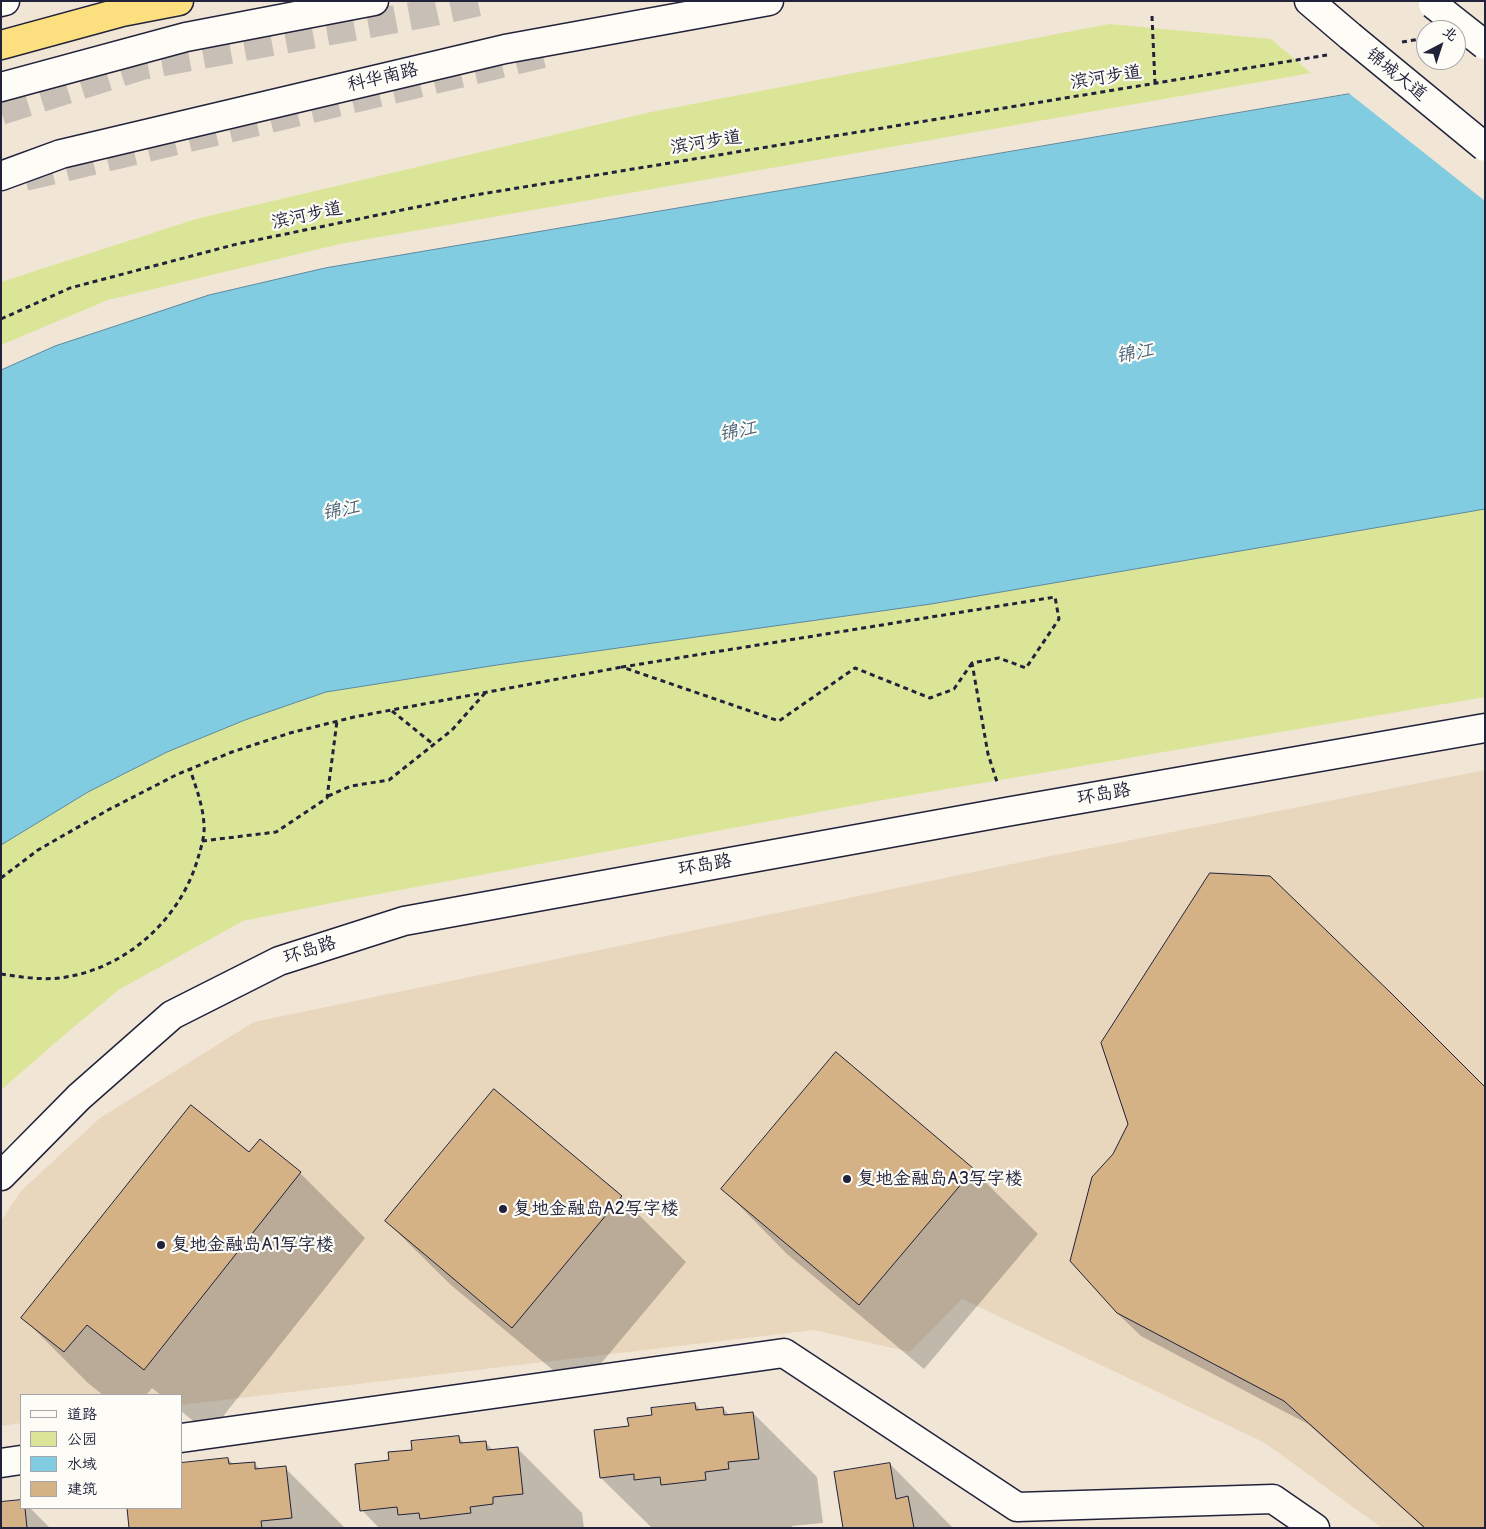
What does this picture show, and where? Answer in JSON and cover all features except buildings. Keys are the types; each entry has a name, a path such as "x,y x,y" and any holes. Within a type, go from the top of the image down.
{"highway":[{"path":"1,45 122,12 178,1"}],"street":[{"path":"1,2 5,1"},
{"path":"1,87 186,37 374,1"},
{"name":"科华南路","path":"1,176 61,154 504,49 769,1"},
{"name":"锦城大道","path":"1309,1 1485,147"},
{"path":"1432,3 1485,45"},
{"path":"1,186 61,154"},
{"name":"环岛路","path":"1,1176 80,1097 172,1015 279,961 404,920 1485,728"},
{"path":"182,1438 784,1354 1017,1507 1274,1499 1315,1528"},
{"path":"1,1463 20,1460"}],"path":[{"path":"1152,16 1154,84"},
{"path":"1397,43 1416,40"},
{"name":"滨河步道","path":"1,319 70,288 237,244 475,195 1329,54"},
{"path":"1,878 38,850 108,810 190,770 232,752 337,721 622,667 1055,597 1059,619 1026,668 999,658 972,663 954,689 930,698 855,668 779,721 622,667"},
{"path":"972,663 988,754 1006,812"},
{"path":"202,840 276,832 327,798 327,796 351,786 389,780 452,730 486,692"},
{"path":"391,710 433,744"},
{"path":"327,796 337,721"},
{"path":"1,974 31,979 66,977 96,968 126,954 166,921 182,898 194,872 202,840 204,827 202,805 190,770"}],"shaded area":[{"path":"1485,770 1485,1528 1382,1528 1265,1443 962,1299 910,1352 814,1330 182,1405 182,1394 20,1394 20,1423 1,1426 1,1221 21,1191 100,1118 254,1022 1036,859"}],"green space":[{"path":"1109,24 1271,39 1311,73 340,244 108,300 1,345 1,282 196,219 651,112"},
{"path":"1485,509 1485,697 883,800 243,921 120,989 1,1090 1,845 88,792 167,752 245,720 326,692 497,665 931,604"}],"water":[{"name":"锦江","path":"1485,71 1485,509 931,604 497,665 326,692 245,720 167,752 88,792 1,845 1,370 55,346 209,295 325,268"}],"pier":[{"path":"1485,69 1485,201 1346,91"}],"tunnel":[{"path":"1,111 142,66 484,1"},
{"path":"25,177 552,52"}],"place":[{"name":"复地金融岛A3写字楼","path":"847,1179"},
{"name":"复地金融岛A2写字楼","path":"503,1209"},
{"name":"复地金融岛A1写字楼","path":"161,1245"}]}
